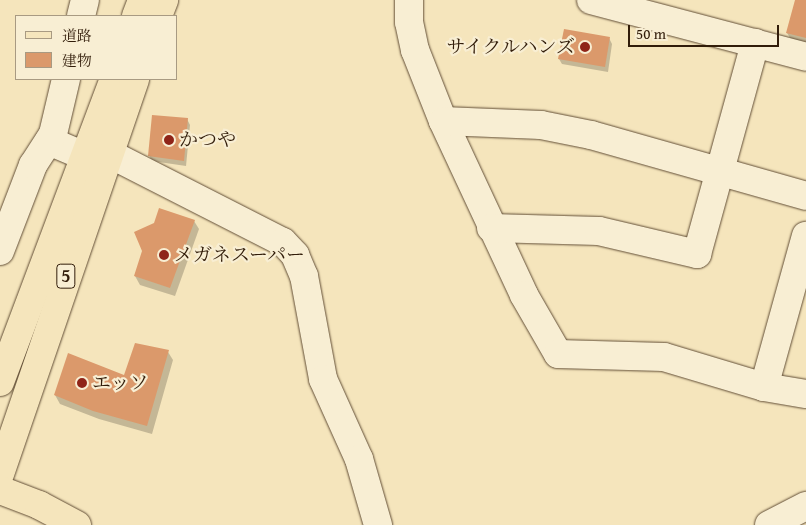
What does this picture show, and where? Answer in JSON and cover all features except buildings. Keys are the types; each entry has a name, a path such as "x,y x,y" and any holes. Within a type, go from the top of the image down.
{"main road":[{"path":"136,15 142,0"},
{"path":"158,15 164,0"},
{"name":"5","path":"0,474 96,155 114,80"},
{"name":"5","path":"0,382 96,155 134,80"},
{"path":"0,490 39,505 76,525"}],"street":[{"path":"81,15 85,0"},
{"path":"409,0 409,22 415,50 443,121 491,228 558,354 664,357 764,387 806,394"},
{"path":"592,0 806,57"},
{"path":"491,228 599,230 697,254 755,43"},
{"path":"0,251 34,165 49,141 66,80"},
{"path":"443,121 540,125 591,135 719,173 806,196"},
{"path":"49,141 96,155 283,242 295,255 304,276 323,379 359,459 378,525"},
{"path":"764,387 806,236"},
{"path":"769,525 806,506"}],"place":[{"name":"サイクルハンズ","path":"585,47"},
{"name":"かつや","path":"169,140"},
{"name":"メガネスーパー","path":"164,255"},
{"name":"エッソ","path":"82,383"}]}
